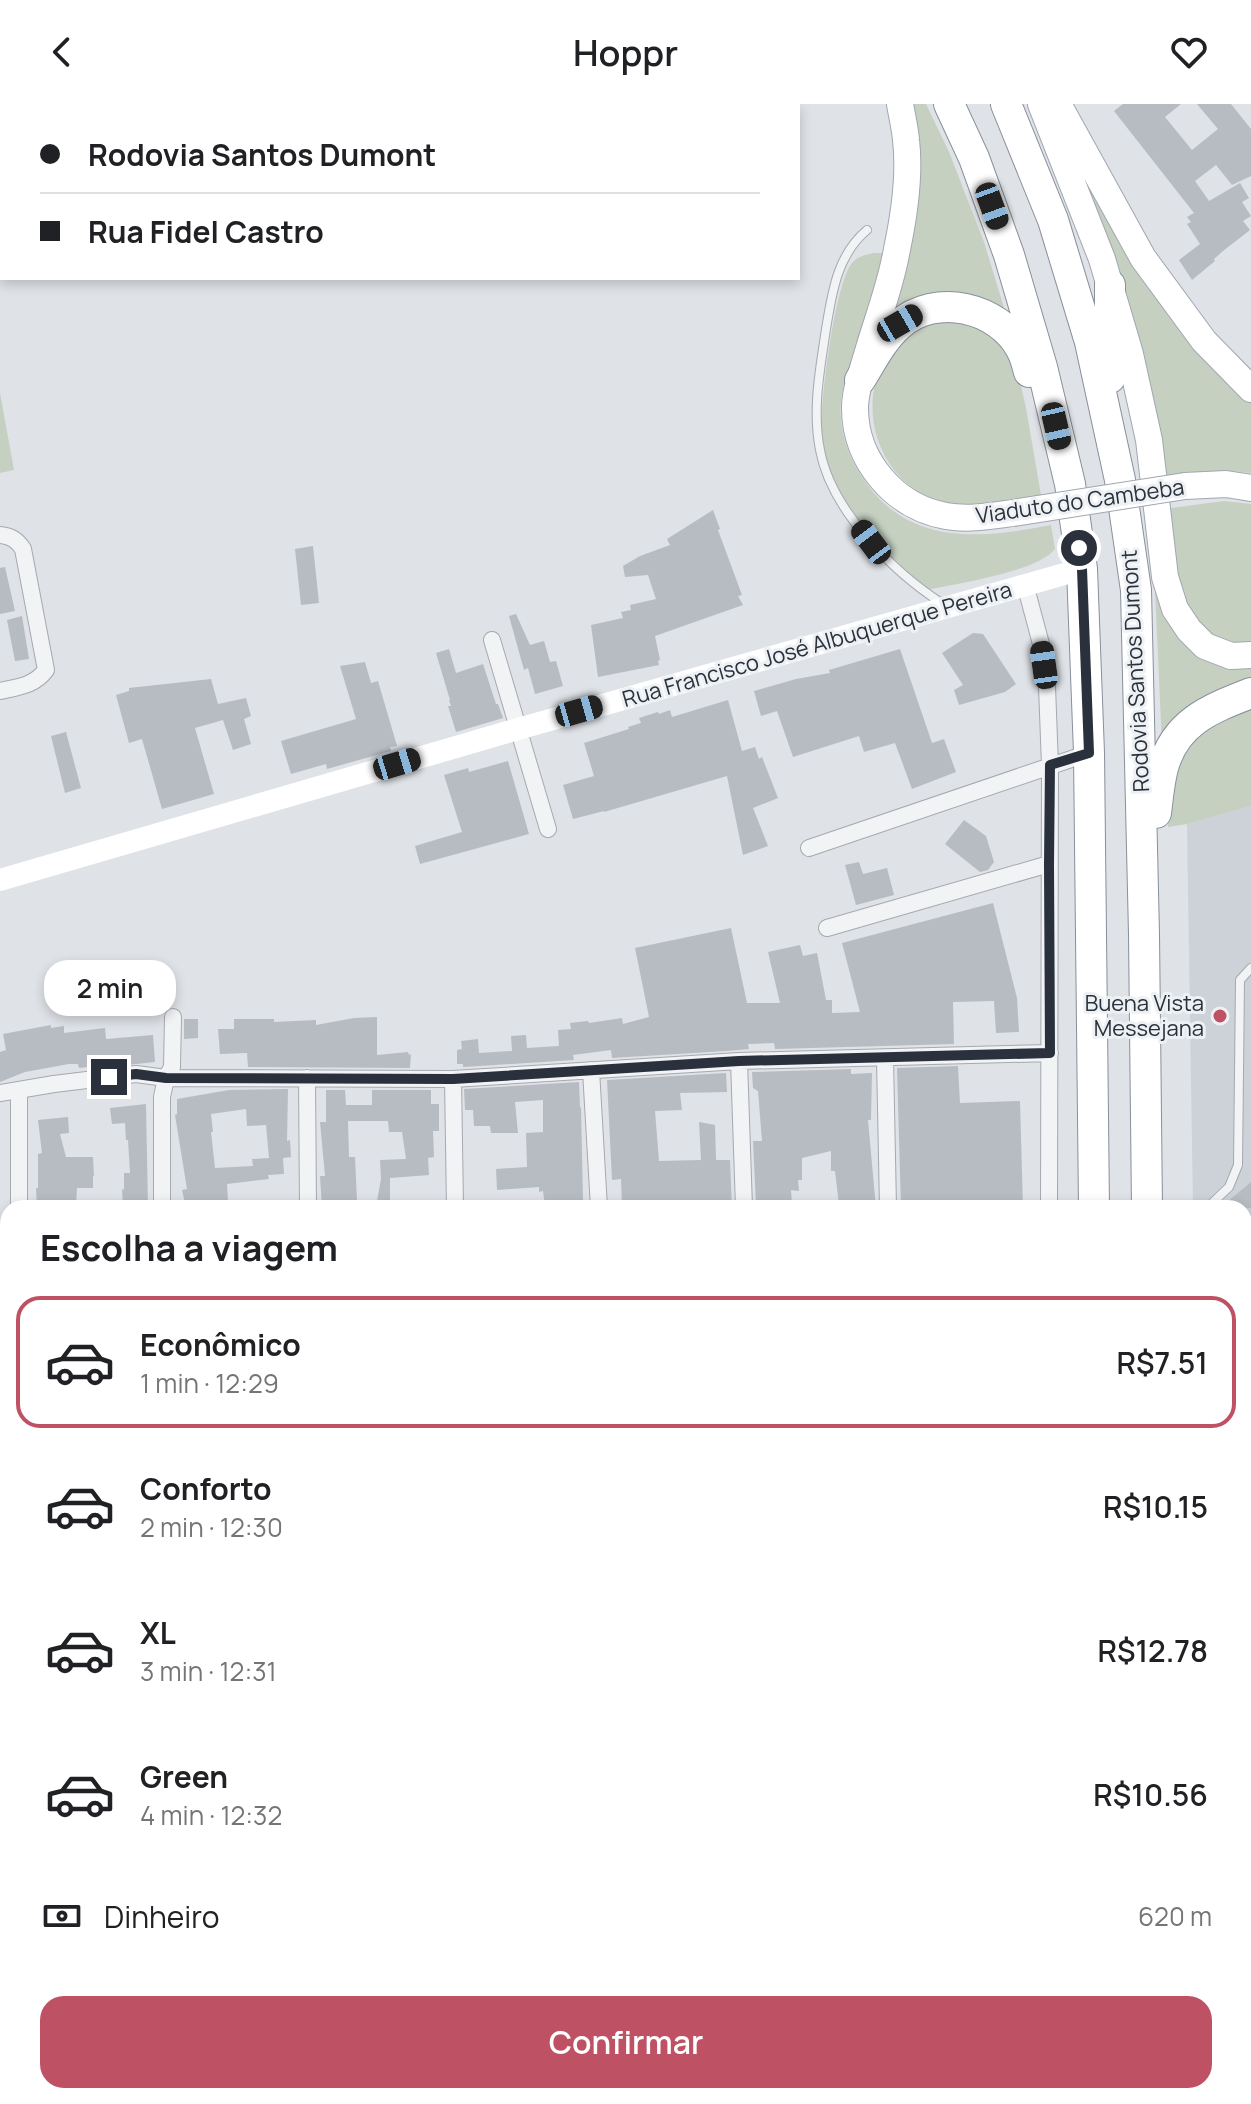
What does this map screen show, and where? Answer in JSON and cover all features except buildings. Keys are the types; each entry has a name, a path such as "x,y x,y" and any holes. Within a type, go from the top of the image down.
{"highway":[{"path":"949,104 974,158 1009,255 1042,367 1070,484 1082,569 1089,753 1094,1200"},
{"name":"Rodovia Santos Dumont","path":"1006,104 1053,220 1090,342 1120,480 1136,590 1147,1200"},
{"path":"1110,285 1110,428"},
{"path":"860,380 883,343 900,323 920,312 942,307 970,309 988,316 1020,348 1070,484"},
{"path":"1144,934 1159,791 1170,748 1184,730 1205,712 1251,693"}],"main road":[{"name":"Viaduto do Cambeba","path":"900,104 906,142 905,208 897,253 860,380 855,408 858,433 882,480 915,507 945,516 973,518 1185,486 1226,484 1251,488"},
{"path":"1041,104 1102,259 1130,354 1149,440 1165,577 1175,609 1205,646 1231,656 1251,655"},
{"path":"1058,104 1143,258 1204,341 1251,389"},
{"name":"Rua Francisco José Albuquerque Pereira","path":"0,880 1082,569"}],"street":[{"path":"0,535 12,537 23,549 46,670 39,679 28,685 0,691"},
{"path":"1025,584 1041,644 1047,687 1050,765 1049,1200"},
{"path":"492,640 548,829"},
{"path":"809,848 1089,753"},
{"path":"827,928 1049,864"},
{"path":"162,1200 162,1097 172,1067 173,1017"},
{"path":"0,1093 136,1074 166,1078 453,1079 739,1061 1050,1053"},
{"path":"885,1058 888,1200"},
{"path":"739,1061 744,1200"},
{"path":"591,1070 599,1200"},
{"path":"307,1078 308,1200"},
{"path":"453,1079 455,1200"},
{"path":"19,1091 19,1200"}],"lane":[{"path":"867,230 842,261 831,295 819,374 816,422 820,452 830,481 848,513 871,542 924,592 947,606"},
{"path":"1215,1200 1229,1187 1238,1165 1240,980 1251,968"}],"shaded area":[{"name":"Buena Vista Messejana","path":"1251,806 1251,1200 1193,1200 1187,824"}],"green space":[{"path":"906,104 926,104 949,152 984,242 1008,321 896,314 888,308"},
{"path":"1071,156 1251,395 1251,473 1216,471 1159,478"},
{"path":"874,253 884,253 877,289 844,385 841,404 846,445 860,474 878,498 899,515 921,526 970,534 1051,525 1055,549 1046,557 996,576 927,590 872,536 838,490 822,449 828,353 845,276 854,261"},
{"path":"972,318 1014,356 1041,495 984,506 950,505 927,497 907,483 891,466 880,446 874,424 873,400 877,377 890,349 921,320"},
{"path":"0,393 14,470 0,473"},
{"path":"1224,501 1251,504 1251,646 1215,640 1182,609 1164,509"},
{"path":"1154,567 1179,634 1251,663 1251,682 1162,745"},
{"path":"1251,700 1251,806 1168,827 1168,789 1185,740"}],"place":[{"name":"Buena Vista Messejana","path":"1220,1016"}],"route":[{"path":"109,1077 136,1074 166,1078 453,1079 739,1061 1050,1053 1050,765 1089,753 1079,548"}]}
